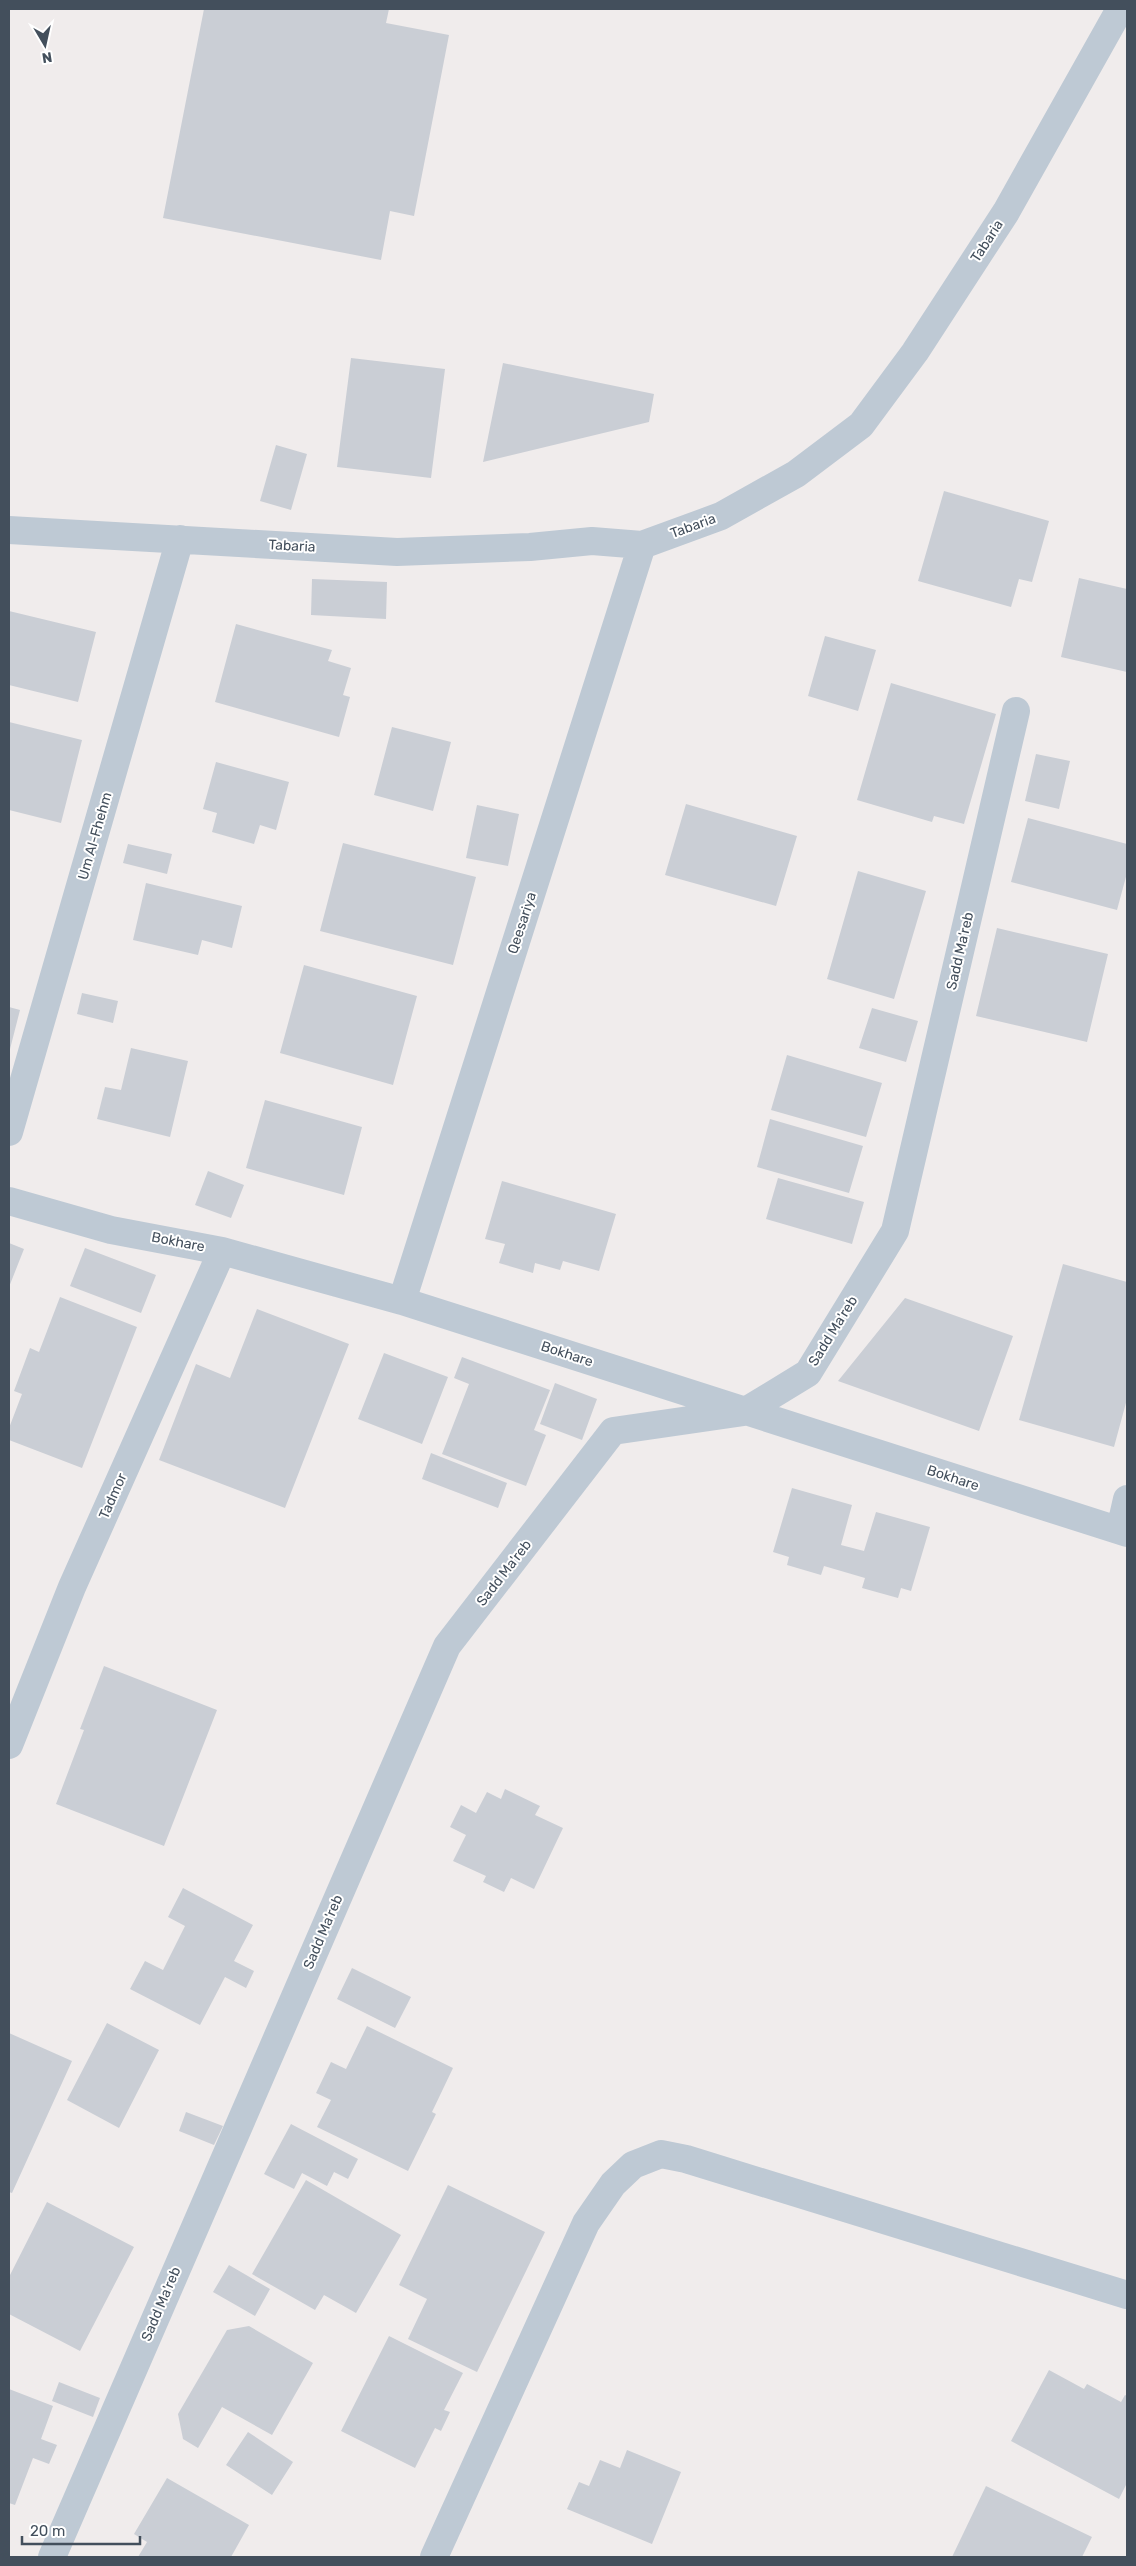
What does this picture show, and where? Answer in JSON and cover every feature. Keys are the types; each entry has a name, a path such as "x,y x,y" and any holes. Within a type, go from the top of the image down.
{"street":[{"name":"Tabaria","path":"9,530 397,552 530,547 592,541 642,545 721,516 796,474 861,425 915,352 1006,212 1120,9"},
{"name":"Um Al-Fhehm","path":"9,1132 180,539"},
{"name":"Qeesariya","path":"402,1301 642,545"},
{"name":"Sadd Ma'reb","path":"52,2557 447,1646 614,1431 744,1412 808,1373 895,1231 1016,711"},
{"name":"Bokhare","path":"9,1201 111,1230 222,1250 402,1301 1123,1532"},
{"name":"Tadmor","path":"9,1745 72,1587 222,1250"},
{"path":"1123,1532 1127,1499"},
{"path":"434,2557 586,2223 613,2184 633,2165 661,2154 686,2159 1127,2295"}],"building":[{"path":"204,9 389,9 386,23 449,35 414,216 390,211 381,260 163,218"},
{"path":"351,358 445,369 431,478 337,467"},
{"path":"503,363 654,394 649,422 483,462"},
{"path":"276,445 307,454 291,510 260,501"},
{"path":"944,491 1049,521 1032,582 1019,579 1011,607 918,581"},
{"path":"1079,578 1127,589 1127,672 1061,657"},
{"path":"312,579 387,582 386,619 311,615"},
{"path":"9,611 96,632 78,702 9,685"},
{"path":"236,624 332,650 328,661 351,668 343,695 350,697 339,737 215,702"},
{"path":"825,636 876,650 858,711 808,696"},
{"path":"891,683 996,714 964,824 934,816 932,822 857,800"},
{"path":"9,722 82,740 61,823 9,810"},
{"path":"392,727 451,742 433,811 374,795"},
{"path":"1036,754 1070,761 1059,809 1025,801"},
{"path":"216,762 289,782 276,830 260,825 254,844 212,832 217,813 203,809"},
{"path":"686,804 797,836 776,906 665,875"},
{"path":"477,805 519,814 508,866 466,858"},
{"path":"1028,818 1127,844 1127,873 1117,910 1011,882"},
{"path":"343,843 476,877 453,965 320,931"},
{"path":"128,844 172,854 167,874 123,863"},
{"path":"858,871 926,891 894,999 827,979"},
{"path":"146,883 242,906 232,948 202,940 198,955 133,940"},
{"path":"997,928 1108,954 1087,1042 976,1016"},
{"path":"304,965 417,996 393,1085 280,1053"},
{"path":"82,993 118,1001 113,1023 77,1014"},
{"path":"9,1007 20,1010 9,1053"},
{"path":"872,1008 918,1021 906,1062 859,1048"},
{"path":"131,1048 188,1061 170,1137 97,1119 105,1087 121,1090"},
{"path":"787,1055 882,1083 866,1137 771,1110"},
{"path":"265,1100 362,1127 344,1195 246,1168"},
{"path":"770,1119 863,1146 849,1193 757,1167"},
{"path":"208,1171 244,1185 231,1218 195,1205"},
{"path":"778,1178 864,1202 852,1244 766,1219"},
{"path":"502,1181 616,1214 599,1271 563,1261 560,1270 535,1263 533,1273 499,1263 505,1244 485,1239"},
{"path":"9,1243 24,1249 9,1287"},
{"path":"85,1248 156,1275 141,1313 70,1286"},
{"path":"1063,1264 1127,1282 1127,1399 1114,1447 1019,1420"},
{"path":"60,1297 137,1327 82,1468 9,1440 9,1428 22,1394 14,1391 30,1348 39,1352"},
{"path":"905,1298 1013,1336 979,1431 838,1381"},
{"path":"257,1309 349,1344 285,1508 159,1460 196,1364 230,1378"},
{"path":"384,1353 448,1377 422,1444 358,1419"},
{"path":"462,1357 550,1390 534,1430 546,1435 526,1486 442,1454 469,1384 454,1378"},
{"path":"555,1383 597,1399 582,1440 540,1424"},
{"path":"431,1453 507,1483 498,1508 422,1479"},
{"path":"792,1488 852,1505 841,1545 864,1551 876,1512 930,1527 911,1591 901,1588 898,1598 862,1588 865,1578 824,1566 821,1575 787,1565 789,1557 773,1552"},
{"path":"104,1666 217,1710 164,1846 56,1804 84,1730 80,1729"},
{"path":"505,1789 540,1806 535,1815 563,1828 534,1889 511,1878 504,1892 483,1882 486,1876 453,1861 466,1835 450,1827 461,1805 476,1813 487,1792 501,1799"},
{"path":"183,1888 253,1925 234,1961 254,1971 246,1988 225,1977 200,2025 130,1989 145,1961 163,1970 185,1926 168,1917"},
{"path":"352,1968 411,1997 395,2028 337,1999"},
{"path":"107,2023 159,2050 119,2128 67,2100"},
{"path":"367,2026 453,2068 432,2112 436,2114 408,2171 317,2127 331,2100 316,2093 331,2062 346,2069"},
{"path":"9,2033 72,2061 12,2193 9,2192"},
{"path":"186,2112 223,2126 214,2145 179,2131"},
{"path":"291,2124 358,2159 348,2179 334,2172 327,2186 302,2173 294,2189 264,2174"},
{"path":"306,2180 401,2235 356,2313 324,2295 315,2310 252,2274"},
{"path":"448,2185 545,2232 477,2372 408,2339 427,2299 399,2285"},
{"path":"47,2202 134,2247 80,2351 9,2314 9,2277"},
{"path":"229,2265 270,2289 255,2316 213,2292"},
{"path":"249,2326 313,2363 272,2435 222,2407 198,2448 183,2439 178,2414 227,2330"},
{"path":"389,2336 463,2373 444,2410 450,2412 441,2431 435,2428 415,2468 341,2431"},
{"path":"1049,2370 1084,2389 1087,2384 1121,2402 1125,2395 1127,2396 1127,2483 1119,2499 1011,2441"},
{"path":"59,2382 100,2398 93,2417 52,2401"},
{"path":"9,2389 53,2406 41,2439 57,2445 49,2464 33,2458 15,2505 9,2503"},
{"path":"248,2432 293,2462 272,2495 226,2465"},
{"path":"627,2450 681,2472 652,2544 567,2509 579,2482 589,2486 600,2460 620,2468"},
{"path":"167,2478 249,2525 231,2557 138,2557 147,2542 134,2534"},
{"path":"986,2486 1092,2537 1082,2557 952,2557"}]}
